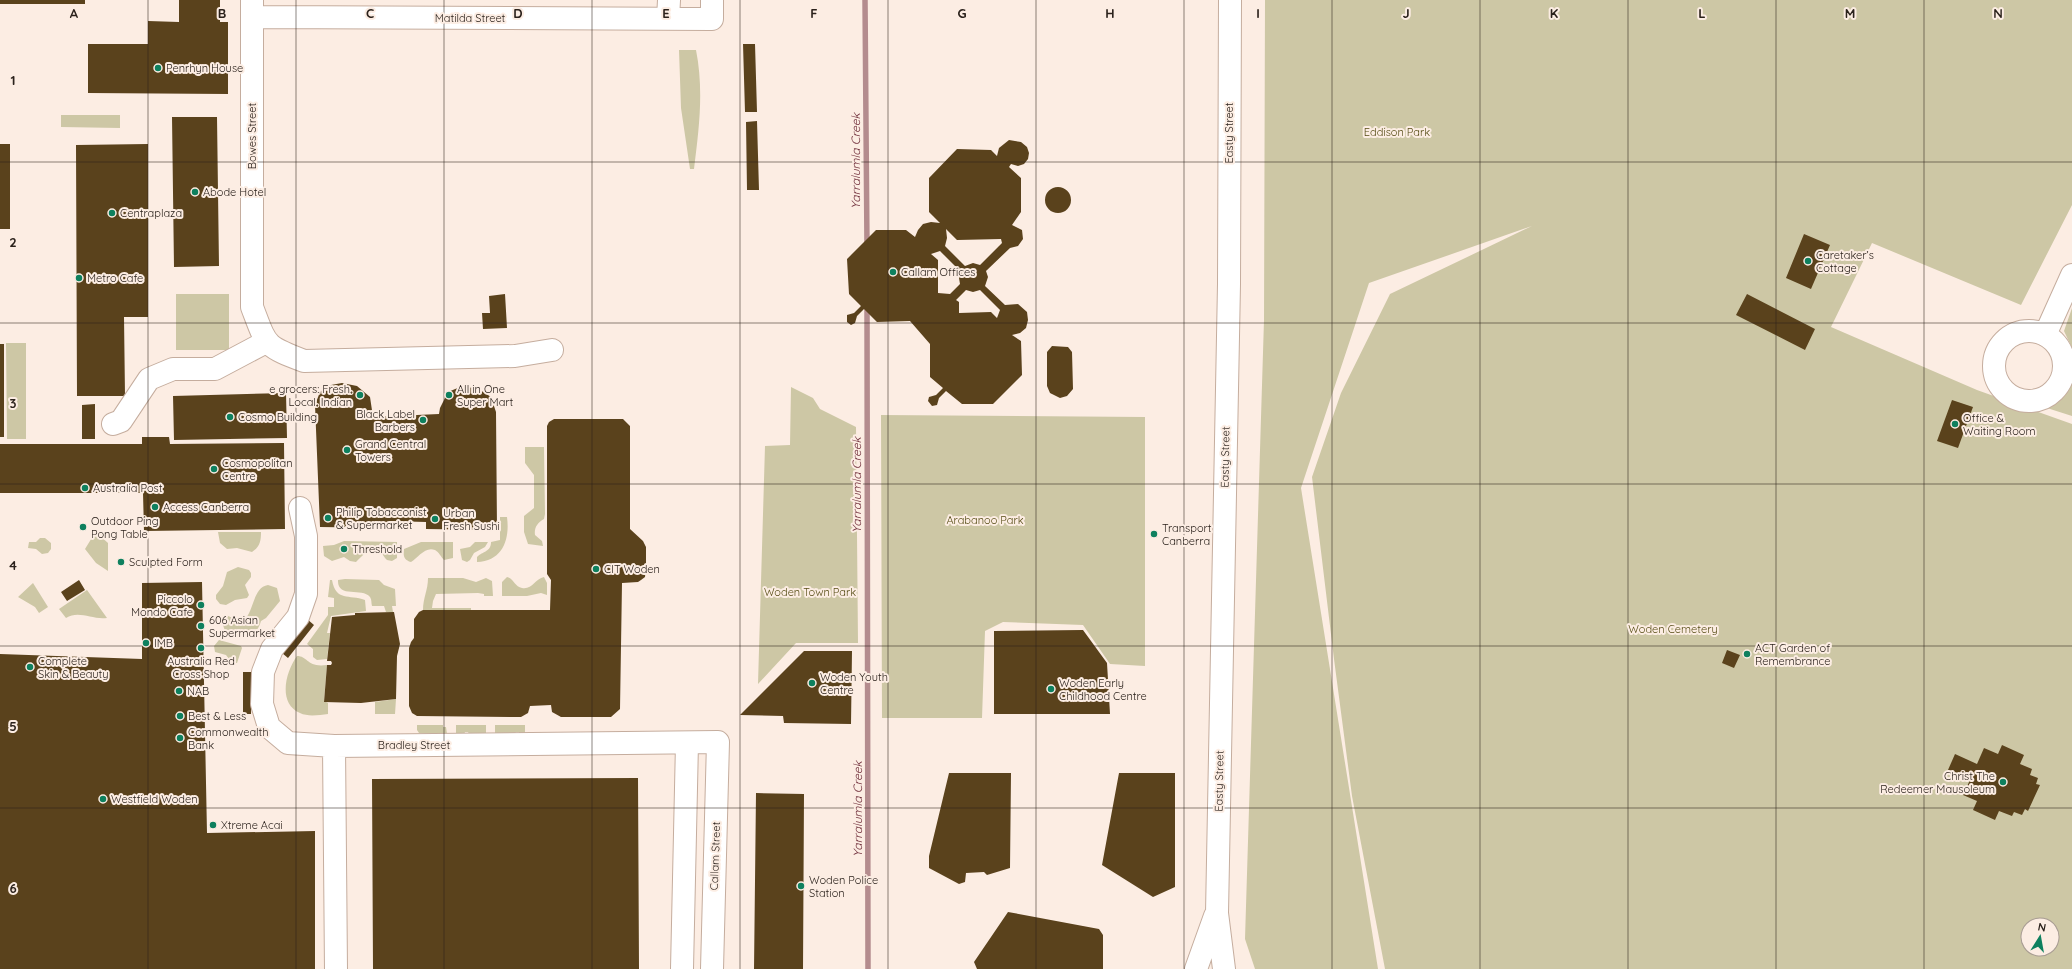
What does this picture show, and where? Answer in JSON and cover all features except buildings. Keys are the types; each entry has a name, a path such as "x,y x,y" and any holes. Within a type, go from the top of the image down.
{"street":[{"name":"Easty Street","path":"1224,969 1217,913 1229,284 1230,0"},
{"name":"Matilda Street","path":"252,8 712,10"},
{"name":"Bowes Street","path":"252,8 252,308 266,342"},
{"path":"2045,335 2072,275"},
{"path":"113,424 121,421 149,379 173,369 215,369 266,342 276,351 304,361 515,356 552,350"},
{"path":"300,508 306,536 306,594 298,617 272,649 263,672 262,704 269,727 288,744 334,746 336,969"},
{"name":"Bradley Street","path":"334,746 718,742"},
{"name":"Callam Street","path":"712,969 718,742"},
{"path":"682,969 687,743"},
{"name":"Easty Street","path":"1196,969 1217,913"}],"green space":[{"name":"Woden Cemetery","path":"1265,0 2072,0 2072,205 2021,305 1872,243 1831,327 1977,390 2072,424 2072,969 1385,969 1352,796 1312,477 1341,393 1390,294 1532,226 1369,283 1301,488 1378,969 1255,969 1245,939 1264,320"},
{"path":"679,50 696,50 700,80 700,110 694,169 690,169 681,108"},
{"path":"61,115 120,115 120,128 61,127"},
{"path":"176,294 229,294 229,350 176,350"},
{"path":"2072,308 2072,348 2064,331"},
{"path":"6,343 26,343 26,439 7,439"},
{"path":"2072,368 2072,416 2047,408 2069,380"},
{"name":"Woden Town Park","path":"791,387 813,398 820,409 856,427 858,643 796,643 758,684 765,446 790,445"},
{"name":"Arabanoo Park","path":"881,415 1145,417 1145,666 1110,664 1083,625 1003,622 985,631 982,718 882,718"},
{"path":"525,447 544,447 545,514 544,519 536,526 535,530 535,535 542,541 543,546 528,544 524,532 524,516 534,508 534,475 525,463"},
{"path":"500,517 507,517 508,525 506,541 503,547 493,558 486,561 477,562 477,557 490,548 491,542 500,540"},
{"path":"218,532 261,532 258,546 252,552 237,548 227,549 220,543"},
{"path":"99,535 108,543 108,571 96,563 85,549 93,536"},
{"path":"40,538 45,538 51,543 51,549 48,553 42,554 36,549 28,548 29,542 36,542"},
{"path":"344,541 397,542 397,558 392,561 387,560 381,553 374,550 367,552 356,562 350,561 344,557 332,561 324,556 323,546 334,545"},
{"path":"421,542 453,542 453,558 444,560 439,553 431,549 425,551 411,562 405,559 404,549"},
{"path":"475,542 488,542 485,547 474,553 470,560 467,562 462,560 460,549 470,547"},
{"path":"238,567 249,570 251,573 251,577 245,585 249,595 247,598 235,600 226,605 220,604 216,599 216,595 223,586 227,572"},
{"path":"507,577 516,585 525,588 531,586 544,577 547,583 547,595 541,593 527,596 502,596 502,582"},
{"path":"428,578 463,578 476,582 486,578 492,581 493,596 484,596 484,594 478,593 436,594 432,608 471,608 471,610 423,610"},
{"path":"330,580 332,580 334,587 340,594 365,600 366,611 331,616 327,633 330,633 327,659 317,660 313,657 313,649 307,644 328,615 328,607 334,607 334,598 328,597"},
{"path":"338,580 379,580 384,585 395,589 396,606 392,606 393,612 386,612 384,606 372,606 371,598 366,594 341,589"},
{"path":"33,583 48,607 39,613 35,607 18,597"},
{"path":"268,585 277,588 280,601 266,618 261,621 256,631 251,635 241,637 225,631 222,622 226,615 237,620 246,618 257,594 263,587"},
{"path":"87,590 107,618 76,615 66,618 59,609"},
{"path":"219,640 241,646 242,648 237,663 232,663 226,655 215,652 214,646"},
{"path":"297,656 304,658 315,665 327,665 324,701 328,703 328,714 306,715 293,708 288,702 286,695 287,678"},
{"path":"396,699 395,714 375,714 375,702"},
{"path":"417,725 443,725 443,727 446,727 447,734 419,733 417,730"},
{"path":"456,725 486,725 486,734 469,734 468,732 465,732 464,735 456,735"},
{"path":"495,725 525,725 525,734 519,735 519,732 516,732 515,734 495,734"}],"waterway":[{"name":"Yarralumla Creek","path":"865,0 867,247"},
{"name":"Yarralumla Creek","path":"867,305 868,969"}],"place":[{"name":"Penrhyn House","path":"158,68"},
{"name":"Abode Hotel","path":"195,192"},
{"name":"Centraplaza","path":"112,213"},
{"name":"Caretaker’s Cottage","path":"1808,261"},
{"name":"Callam Offices","path":"893,272"},
{"name":"Metro Cafe","path":"79,278"},
{"name":"e grocers: Fresh. Local. Indian","path":"360,395"},
{"name":"All in One Super Mart","path":"449,395"},
{"name":"Cosmo Building","path":"230,417"},
{"name":"Black Label Barbers","path":"423,420"},
{"name":"Office & Waiting Room","path":"1955,424"},
{"name":"Grand Central Towers","path":"347,450"},
{"name":"Cosmopolitan Centre","path":"214,469"},
{"name":"Australia Post","path":"85,488"},
{"name":"Access Canberra","path":"155,507"},
{"name":"Philip Tobacconist & Supermarket","path":"328,518"},
{"name":"Urban Fresh Sushi","path":"435,519"},
{"name":"Outdoor Ping Pong Table","path":"83,527"},
{"name":"Transport Canberra","path":"1154,534"},
{"name":"Threshold","path":"344,549"},
{"name":"Sculpted Form","path":"121,562"},
{"name":"CIT Woden","path":"596,569"},
{"name":"Piccolo Mondo Cafe","path":"201,605"},
{"name":"606 Asian Supermarket","path":"201,626"},
{"name":"IMB","path":"146,643"},
{"name":"Australia Red Cross Shop","path":"201,648"},
{"name":"ACT Garden of Remembrance","path":"1747,654"},
{"name":"Complete Skin & Beauty","path":"30,667"},
{"name":"Woden Youth Centre","path":"812,683"},
{"name":"Woden Early Childhood Centre","path":"1051,689"},
{"name":"NAB","path":"179,691"},
{"name":"Best & Less","path":"180,716"},
{"name":"Commonwealth Bank","path":"180,738"},
{"name":"Christ The Redeemer Mausoleum","path":"2003,782"},
{"name":"Westfield Woden","path":"103,799"},
{"name":"Xtreme Acai","path":"213,825"},
{"name":"Woden Police Station","path":"801,886"}],"park label":[{"name":"Eddison Park","path":"1397,132"}]}
